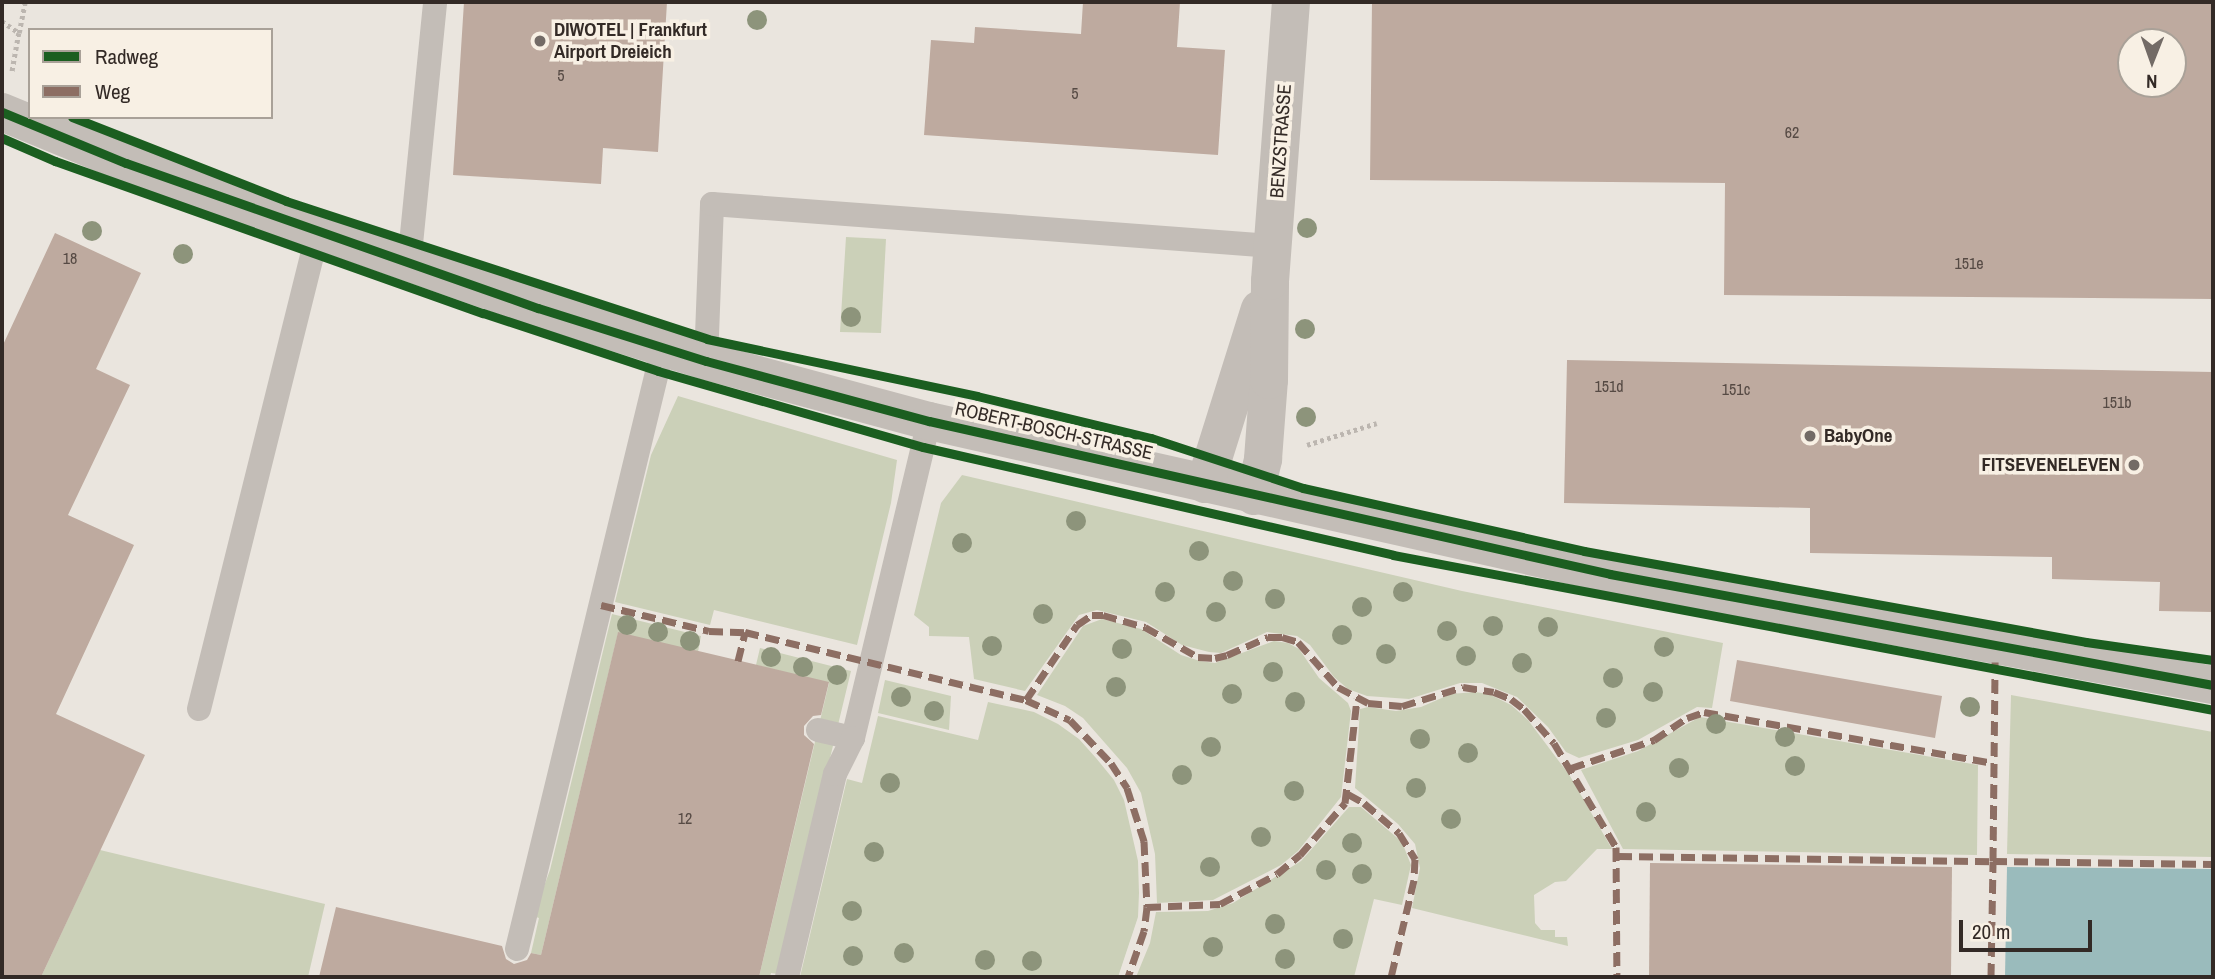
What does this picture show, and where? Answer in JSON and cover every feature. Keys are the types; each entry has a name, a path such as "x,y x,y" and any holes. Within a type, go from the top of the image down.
{"street":[{"name":"BENZSTRASSE","path":"1254,496 1263,459 1269,380 1271,263 1291,2"},
{"name":"ROBERT-BOSCH-STRASSE","path":"3,113 126,163 409,264 706,361 929,421 1610,574 2213,685"},
{"name":"BENZSTRASSE","path":"1205,484 1271,263"}],"lane":[{"path":"409,264 434,7"},
{"path":"706,361 712,204 1271,263"},
{"path":"199,709 318,231"},
{"path":"517,949 663,348"},
{"path":"787,977 835,774 853,738 929,421"},
{"path":"818,730 853,738"}],"path":[{"path":"3,113 25,2"},
{"path":"2,21 19,33"},
{"path":"1263,459 1377,423"}],"green space":[{"path":"846,237 886,239 881,333 840,332"},
{"path":"678,396 897,460 891,503 857,645 714,610 710,625 615,602 651,455"},
{"path":"962,475 1462,591 1723,643 1712,708 1697,707 1638,740 1579,758 1566,752 1548,727 1517,697 1482,683 1460,683 1409,699 1367,696 1348,689 1334,677 1310,645 1297,636 1267,632 1221,653 1209,652 1182,645 1146,622 1097,610 1079,615 1025,691 974,679 969,637 929,636 929,627 914,615 941,503"},
{"path":"612,614 701,636 698,652 618,633 541,955 531,953 539,918 533,916 550,870"},
{"path":"1102,619 1141,629 1181,655 1215,663 1274,641 1288,643 1299,649 1319,678 1348,703 1351,711 1341,797 1298,851 1281,865 1213,900 1157,903 1155,854 1141,793 1127,768 1083,718 1065,706 1037,695 1083,626"},
{"path":"760,648 851,671 778,974 771,973 770,977 759,977 829,683 756,665"},
{"path":"885,680 951,696 949,730 878,713"},
{"path":"1451,694 1489,694 1511,705 1528,720 1570,776 1612,849 1597,849 1566,881 1555,882 1534,895 1535,923 1541,930 1555,930 1555,937 1567,937 1568,946 1412,908 1420,868 1415,844 1398,824 1355,788 1360,709 1368,707 1396,711 1421,707"},
{"path":"2011,695 2213,732 2213,857 2007,854"},
{"path":"988,702 1034,712 1079,739 1114,780 1124,800 1138,861 1139,893 1138,917 1118,977 800,977 847,779 862,783 878,716 978,740"},
{"path":"1700,717 1978,765 1977,855 1623,849 1581,770 1638,751"},
{"path":"1349,807 1361,807 1402,842 1411,865 1402,905 1374,899 1354,977 1136,977 1150,943 1156,912 1208,911 1233,903 1301,861"},
{"path":"100,850 325,904 308,977 41,977"}],"water":[{"path":"2007,867 2213,869 2213,977 2005,977"}],"building":[{"path":"464,2 667,2 658,152 603,148 601,184 453,175"},
{"path":"1083,2 1180,2 1177,47 1225,50 1218,155 924,135 931,40 974,43 975,27 1081,34"},
{"path":"1372,2 2213,2 2213,299 1724,295 1725,183 1370,180"},
{"path":"55,233 141,273 96,369 130,385 68,515 134,545 56,714 145,755 41,977 2,977 2,347"},
{"name":"BabyOne","path":"1567,360 2213,372 2213,612 2159,611 2160,582 2052,579 2052,557 1810,553 1810,508 1564,503"},
{"path":"618,632 829,682 821,715 813,716 804,726 804,735 814,744 759,977 319,977 336,907 502,946 506,959 514,964 527,960 531,953 541,955"},
{"path":"1737,660 1942,696 1935,738 1730,701"},
{"path":"1650,863 1952,867 1951,977 1649,977"}],"marked path":[{"path":"601,605 709,631 745,632"},
{"path":"1026,700 1077,625 1092,615 1103,615 1145,627 1198,657 1215,658 1227,655 1268,637 1282,637 1298,642 1338,687 1368,703 1402,706 1463,687 1494,692 1511,699 1524,709 1554,743 1616,847 1617,977"},
{"path":"738,661 745,632 1026,700 1070,720 1111,763 1127,788 1144,841 1147,907 1144,931 1128,977"},
{"path":"1618,856 1993,861 1995,662"},
{"path":"1147,907 1220,904 1277,874 1300,855 1345,803 1357,699"},
{"path":"1571,768 1654,740 1687,718 1704,712 1994,763"},
{"path":"1348,794 1364,803 1399,833 1415,859 1414,880 1391,977"},
{"path":"1991,977 1993,861 2213,864"}],"cycle path":[{"path":"2,112 126,163 538,308 706,361 929,421 1610,574 2213,685"},
{"path":"77,119 286,201 707,339 977,396 1151,438 1303,488 1584,551 2086,642 2213,660"},
{"path":"2,138 55,161 483,313 658,371 923,447 1393,555 2213,710"}],"place":[{"name":"DIWOTEL | Frankfurt Airport Dreieich","path":"540,41"},
{"name":"BabyOne","path":"1810,436"},
{"name":"FITSEVENELEVEN","path":"2134,465"}]}
